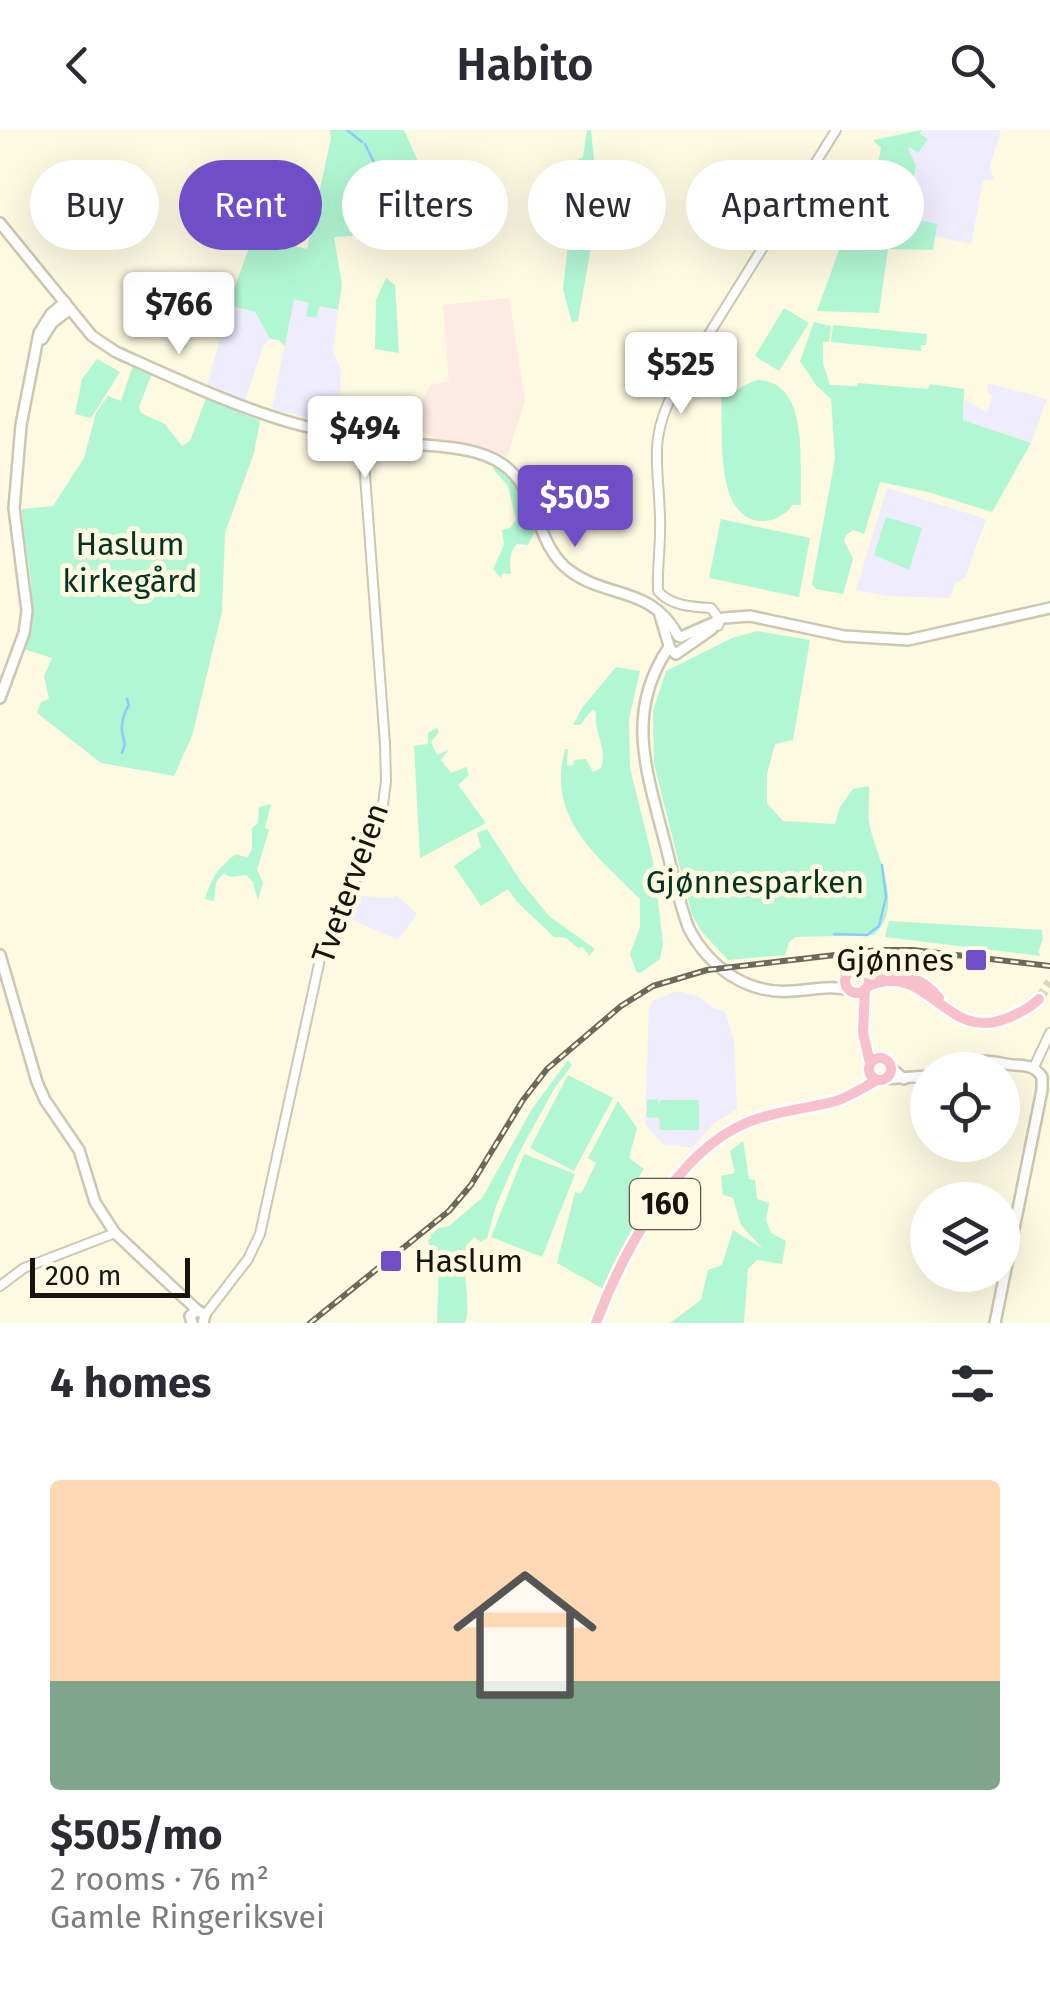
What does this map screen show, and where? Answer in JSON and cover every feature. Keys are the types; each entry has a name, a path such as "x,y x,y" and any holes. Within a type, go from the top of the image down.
{"main road":[{"path":"0,223 92,336 116,352 310,428 457,449 500,462 525,489 548,544 561,564 584,580 633,595 656,609 677,643"},
{"path":"0,698 27,612 14,508 17,454 41,327 67,305"},
{"path":"1039,999 1024,1011 987,1024 962,1020 911,984 886,981 866,987 780,992 750,986 718,965 692,935 680,902 644,754 643,707 654,671 677,643 717,623 759,619 844,636 898,640 942,634 1050,608"},
{"path":"0,954 45,1100 79,1150 103,1212 114,1230 200,1317"},
{"path":"862,1011 849,987 853,970 914,976 932,988 949,1010"},
{"path":"865,973 862,1011 867,1047 876,1070 910,1079"},
{"path":"876,1070 888,1060 904,1080"},
{"path":"996,1323 1042,1090 1042,1077 1031,1066 1020,1064"},
{"name":"160","path":"596,1323 646,1223 683,1170 730,1131 839,1100 860,1089 876,1070"}],"street":[{"path":"717,623 712,608 676,603 658,591 658,430 676,387 836,130"},
{"name":"Tveterveien","path":"200,1317 252,1252 263,1226 322,950 360,871 382,812 385,744 360,445 364,437"},
{"path":"1031,1066 1050,1033"},
{"path":"4,1282 114,1230"}],"shaded area":[{"path":"924,130 1001,130 990,166 994,180 983,180 971,244 924,234 924,160 914,160 908,149"},
{"path":"294,298 338,311 333,352 341,370 340,397 332,426 272,408"},
{"path":"509,298 525,400 507,457 439,441 415,427 415,418 430,385 449,381 443,305"},
{"path":"225,304 255,312 270,339 263,346 245,400 207,385 223,328 216,314"},
{"path":"987,383 1047,399 1031,443 963,420 965,400 987,412 992,396"},
{"path":"887,488 986,519 965,578 955,583 950,598 887,596 856,590"},
{"path":"358,895 397,896 417,914 398,940 344,916"},
{"path":"678,991 698,996 725,1012 734,1041 737,1109 714,1123 692,1148 663,1144 645,1124 649,1007 652,1001"}],"green space":[{"path":"330,130 404,130 417,160 342,160 342,237 334,237 342,285 338,310 319,306 317,318 306,316 309,303 294,299 285,346 270,339 255,312 225,304 248,250 322,250 322,180"},
{"path":"587,130 591,130 594,160 577,160 583,157"},
{"path":"922,130 920,134 928,139 918,153 908,149 914,160 879,160 881,148 873,140"},
{"path":"924,221 937,224 933,250 924,250"},
{"path":"567,250 591,250 578,321 572,322 563,290"},
{"path":"839,250 888,250 879,313 817,311"},
{"path":"386,278 395,285 399,353 375,349 376,300"},
{"path":"784,308 809,323 779,371 755,356"},
{"path":"814,322 831,326 829,342 823,342 823,364 830,385 858,383 928,389 930,384 964,389 963,420 1031,443 992,512 880,482 864,534 853,530 844,541 853,559 843,594 816,589 812,584 835,459 831,399 800,361"},
{"path":"833,325 927,334 926,345 921,345 921,351 831,342"},
{"path":"97,359 120,372 91,418 75,414 82,379"},
{"name":"Haslum kirkegård","path":"133,365 152,373 139,407 141,413 165,424 182,446 190,441 206,398 260,421 254,453 225,533 222,612 192,736 174,776 101,763 37,713 41,702 49,699 44,676 52,658 23,649 29,632 32,597 22,509 53,506 84,458 96,413 108,396 121,401"},
{"path":"759,380 776,385 787,395 795,411 801,450 801,505 793,505 778,518 764,521 744,515 734,504 722,449 721,396"},
{"path":"494,466 511,480 535,531 528,545 514,547 511,574 503,573 501,578 493,569 504,545 502,530 510,528 516,520 508,486"},
{"path":"886,517 922,528 909,570 874,555"},
{"path":"721,519 810,538 799,597 709,578"},
{"name":"Gjønnesparken","path":"757,631 810,640 793,740 775,744 767,774 767,803 783,821 835,824 840,807 853,789 869,786 869,822 886,882 887,911 874,935 796,937 789,942 785,955 728,960 692,915 654,764 653,711 666,671 732,638"},
{"path":"616,667 640,671 629,719 630,768 653,861 663,943 660,959 640,973 630,954 640,927 640,899 579,833 563,795 561,773 565,749 567,766 573,765 574,760 586,759 593,772 601,768 603,753 596,712 593,709 580,725 573,725"},
{"path":"437,728 439,732 431,742 437,755 449,749 441,760 451,773 466,767 469,775 458,785 486,823 420,858 414,746 428,744 428,733"},
{"path":"271,804 265,828 269,830 257,870 263,882 258,901 253,882 246,875 230,877 224,873 216,882 214,901 205,899 224,864 236,854 247,858 259,807"},
{"path":"487,829 549,916 595,949 589,956 583,947 554,937 508,889 481,906 454,866 481,847 477,833"},
{"path":"889,921 1042,930 1038,952 1041,956 885,937"},
{"path":"568,1060 572,1065 554,1089 519,1153 487,1238 481,1242 474,1237 468,1246 465,1323 437,1323 439,1265 432,1258 430,1235 449,1226 482,1198 532,1109"},
{"path":"568,1075 613,1098 574,1171 530,1148"},
{"path":"658,1099 659,1106 660,1100 699,1100 699,1130 660,1130 659,1117 647,1118 647,1100"},
{"path":"618,1101 637,1128 629,1158 644,1169 630,1190 652,1206 605,1290 557,1263 575,1192 581,1194 596,1163 588,1158"},
{"path":"743,1141 749,1179 755,1180 757,1199 769,1203 766,1220 771,1233 786,1241 782,1264 757,1260 748,1269 744,1323 670,1323 701,1300 708,1270 722,1265 733,1230 762,1248 741,1225 733,1198 723,1195 721,1176 735,1173 730,1151"},
{"path":"524,1154 575,1174 542,1257 491,1237"}],"waterway":[{"path":"347,130 362,142"},
{"path":"365,144 373,160"},
{"path":"122,753 127,699"},
{"path":"834,934 867,935 879,926 886,897 882,865"}],"tunnel":[{"path":"1039,999 1050,982"}],"railway":[{"path":"310,1323 449,1211 471,1185 523,1100 547,1069 621,1006 653,986 707,970 878,950 913,950 1050,966"}],"place":[{"name":"Gjønnes","path":"976,960"},
{"name":"Haslum","path":"391,1261"}]}
